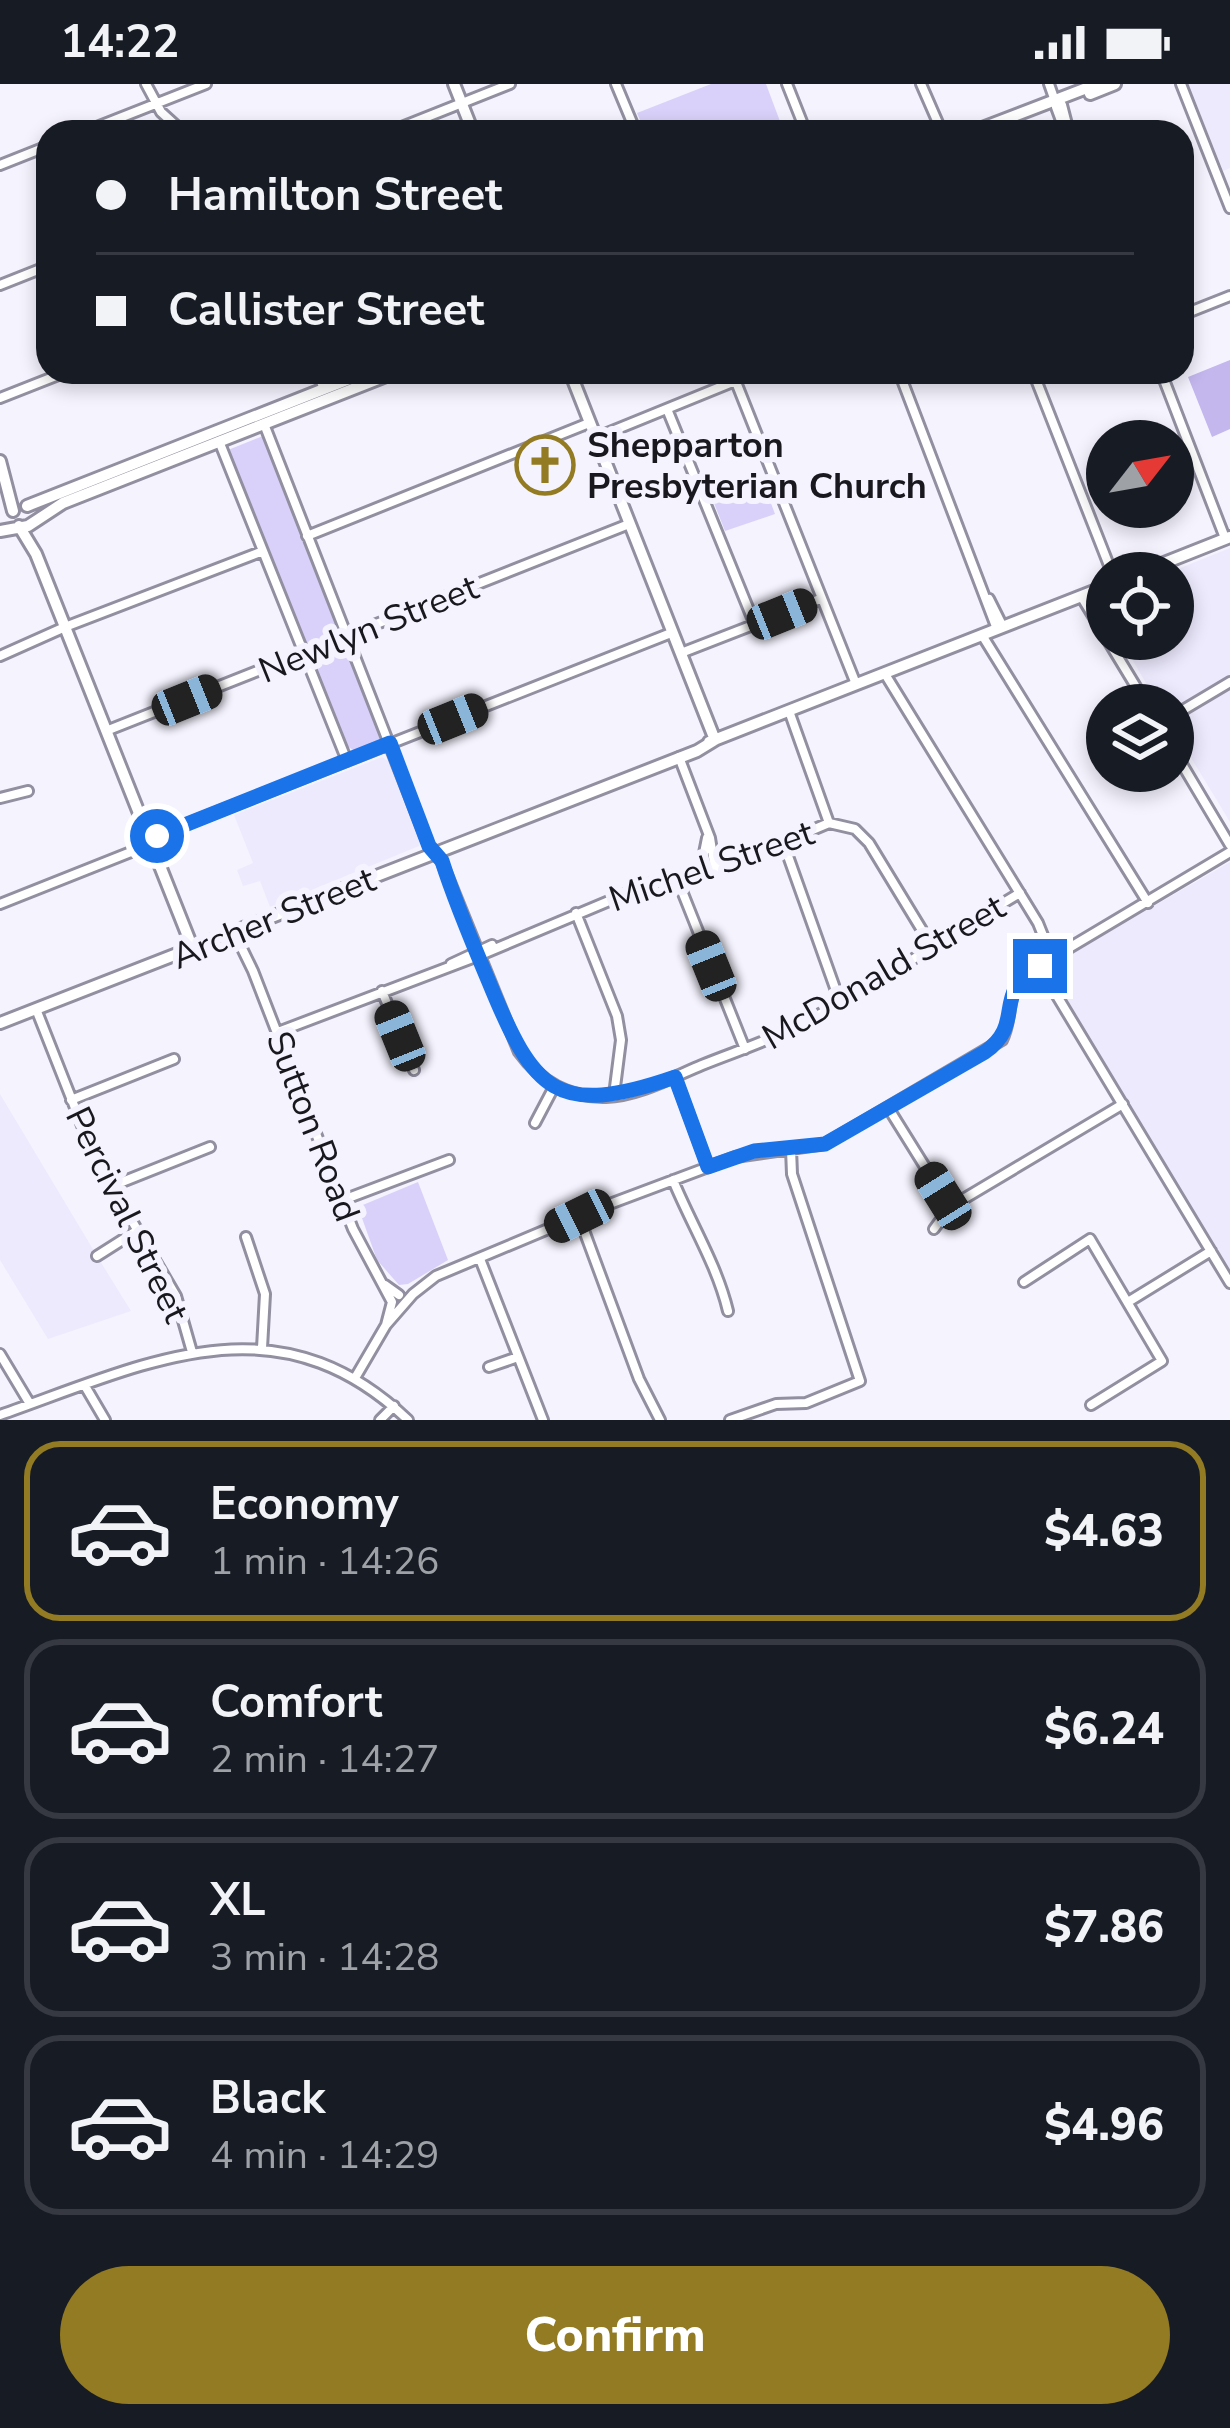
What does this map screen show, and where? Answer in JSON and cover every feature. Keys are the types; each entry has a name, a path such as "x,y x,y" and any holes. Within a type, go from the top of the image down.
{"street":[{"path":"146,84 171,120"},
{"path":"115,120 206,84"},
{"path":"454,84 468,120"},
{"path":"419,120 510,84"},
{"path":"616,84 631,120"},
{"path":"787,84 801,120"},
{"path":"921,84 935,120"},
{"path":"1053,84 1064,120"},
{"path":"1058,103 1096,84"},
{"path":"1013,120 1115,84"},
{"path":"1180,84 1230,208"},
{"path":"0,165 36,151"},
{"path":"0,285 36,271"},
{"path":"1194,310 1230,297"},
{"path":"0,398 36,384"},
{"path":"322,384 326,394"},
{"path":"326,394 345,384"},
{"path":"0,528 12,512 357,384"},
{"path":"574,384 716,740"},
{"path":"595,438 719,384"},
{"path":"737,384 857,686"},
{"path":"904,384 985,592 1005,669 1144,904"},
{"path":"1038,384 1104,552"},
{"path":"1167,384 1222,535 1229,538"},
{"path":"667,409 755,625"},
{"path":"268,418 307,536 519,1052 555,1085 535,1123"},
{"path":"307,536 589,423"},
{"path":"218,436 347,761"},
{"path":"0,460 12,519 25,525 193,949"},
{"path":"0,528 25,525 114,477"},
{"path":"8,482 33,514 25,525"},
{"name":"Newlyn Street","path":"106,731 630,524"},
{"path":"1193,552 1229,538"},
{"path":"0,656 263,551"},
{"name":"Archer Street","path":"0,1023 1086,594"},
{"path":"1081,596 1134,684"},
{"path":"681,653 820,599"},
{"path":"0,904 671,633"},
{"path":"889,672 1055,956"},
{"path":"1194,703 1230,682"},
{"path":"789,711 829,823"},
{"path":"679,756 708,830 715,869"},
{"path":"355,1378 398,1301 427,1282 579,1216 754,1151 825,1144 1002,1040 1013,987 1022,976 1230,849 1194,786"},
{"path":"0,798 28,791"},
{"name":"Michel Street","path":"278,1032 576,913 676,877 715,869 829,823 855,829 869,843 932,945"},
{"path":"700,872 708,830"},
{"path":"783,842 839,1003"},
{"path":"676,877 745,1049"},
{"name":"McDonald Street","path":"555,1085 578,1094 614,1096 745,1049 839,1003 1020,892"},
{"path":"576,913 621,1040 614,1096"},
{"name":"Sutton Road","path":"238,931 343,1200 379,1280 398,1301"},
{"path":"1040,966 1230,1283"},
{"path":"382,991 414,1070"},
{"name":"Percival Street","path":"36,1009 94,1156 176,1296 192,1352"},
{"path":"71,1100 174,1059"},
{"path":"675,1077 708,1167"},
{"path":"934,1229 950,1207 1123,1104"},
{"path":"889,1109 950,1207"},
{"path":"112,1186 210,1147"},
{"path":"730,1420 776,1404 806,1403 860,1381 792,1174 791,1150"},
{"path":"343,1200 449,1160"},
{"path":"673,1180 721,1282 728,1311"},
{"path":"579,1216 639,1379 660,1420"},
{"path":"97,1256 138,1230"},
{"path":"246,1237 265,1294 262,1348"},
{"path":"1024,1282 1090,1239 1162,1360 1091,1405"},
{"path":"1127,1302 1211,1252"},
{"path":"480,1259 543,1420"},
{"path":"1220,1266 1230,1260"},
{"path":"0,1415 192,1352 262,1348 333,1365 409,1420"},
{"path":"0,1354 30,1404"},
{"path":"490,1367 518,1357"},
{"path":"85,1386 105,1420"},
{"path":"381,1420 394,1406"}],"shaded area":[{"path":"711,84 766,84 780,120 640,120 637,113"},
{"path":"1188,84 1230,84 1230,168 1223,171"},
{"path":"1230,360 1230,429 1212,437 1191,384 1194,375"},
{"path":"263,436 339,627 336,637 308,647 228,454"},
{"path":"760,474 775,514 725,531 712,498"},
{"path":"1230,548 1230,822 1194,763 1194,684 1147,684 1132,660 1194,660 1194,563"},
{"path":"340,645 348,650 382,734 377,744 356,752 344,744 313,666 316,655"},
{"path":"382,757 391,763 419,846 270,907 260,881 243,886 237,870 253,863 234,815"},
{"path":"1230,862 1230,1274 1045,969"},
{"path":"0,1094 131,1311 48,1339 0,1260"},
{"path":"418,1182 448,1260 399,1285 377,1260 358,1207"}],"place":[{"name":"Shepparton Presbyterian Church","path":"545,465"}],"route":[{"path":"157,836 390,743 429,846 438,851 509,1032 528,1065 555,1085 604,1097 675,1077 708,1167 754,1151 825,1144 985,1052 1002,1040 1008,1028 1013,987 1040,966"}]}
